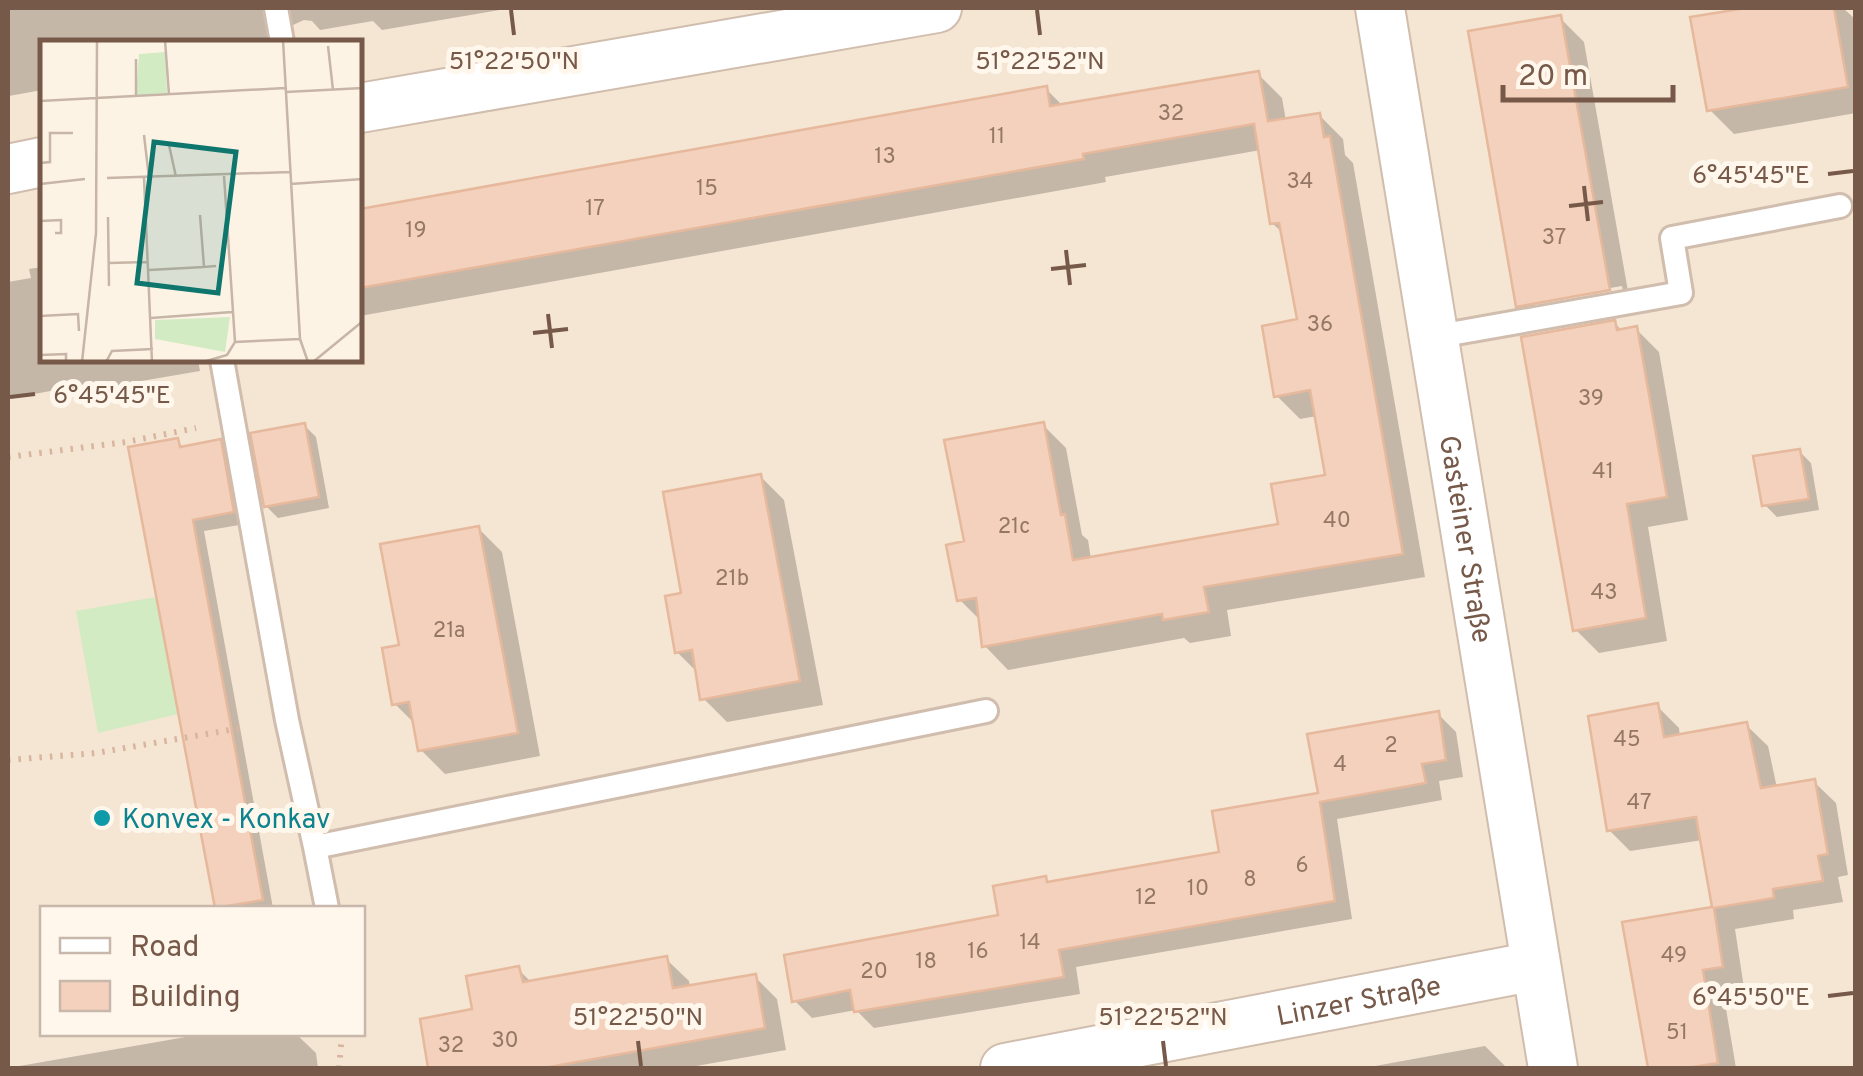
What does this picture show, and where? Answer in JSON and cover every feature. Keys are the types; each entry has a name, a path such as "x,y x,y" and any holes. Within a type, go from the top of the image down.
{"street":[{"path":"362,108 937,8"},
{"name":"Gasteiner Straße","path":"1380,8 1553,1068"},
{"path":"8,169 40,162"},
{"name":"Linzer Straße","path":"1005,1068 1535,966"}],"lane":[{"path":"276,8 282,40"},
{"path":"1433,337 1680,293 1672,238 1840,206"},
{"path":"222,362 287,720 327,906"},
{"path":"315,847 986,711"}],"path":[{"path":"8,457 126,442 232,421"},
{"path":"8,760 96,753 287,720"},
{"path":"338,1068 342,1036"}],"shaded area":[{"path":"8,8 1855,8 1855,1068 8,1068"}],"green space":[{"path":"156,597 178,714 98,733 76,611"}],"building":[{"path":"1746,8 1834,8 1848,87 1707,111 1690,17"},
{"path":"1561,15 1610,290 1516,307 1468,31"},
{"path":"1259,71 1268,121 1320,113 1324,137 1330,136 1403,554 1204,587 1209,612 1163,620 1162,614 982,647 976,598 957,601 946,545 964,541 944,440 1044,422 1073,560 1278,524 1271,484 1325,475 1310,390 1274,397 1262,326 1297,319 1279,223 1270,224 1254,124 1083,154 1084,159 362,288 362,209 1047,86 1050,106"},
{"path":"1615,320 1617,330 1637,326 1667,497 1627,504 1646,618 1573,631 1521,337"},
{"path":"305,423 319,497 264,507 250,433"},
{"path":"178,438 180,447 221,439 234,512 193,520 263,900 215,906 128,447"},
{"path":"1800,449 1809,499 1762,506 1753,456"},
{"path":"761,474 800,681 700,700 692,650 675,653 665,596 681,593 663,492"},
{"path":"479,526 518,733 418,751 409,702 392,705 382,648 399,645 380,544"},
{"path":"1658,703 1664,737 1747,722 1761,788 1815,779 1828,854 1818,856 1823,881 1773,889 1774,898 1714,908 1723,967 1703,970 1718,1063 1687,1068 1648,1068 1622,922 1712,907 1696,817 1607,831 1588,716"},
{"path":"1439,711 1446,760 1422,764 1426,783 1320,802 1335,901 1059,950 1064,977 854,1012 850,990 792,1002 784,955 998,915 993,886 1046,876 1047,882 1219,852 1212,811 1318,793 1307,734"},
{"path":"667,956 673,988 756,974 765,1028 544,1068 428,1068 420,1019 472,1009 466,976 519,966 523,982"}],"place":[{"name":"Konvex - Konkav","path":"102,818"}]}
